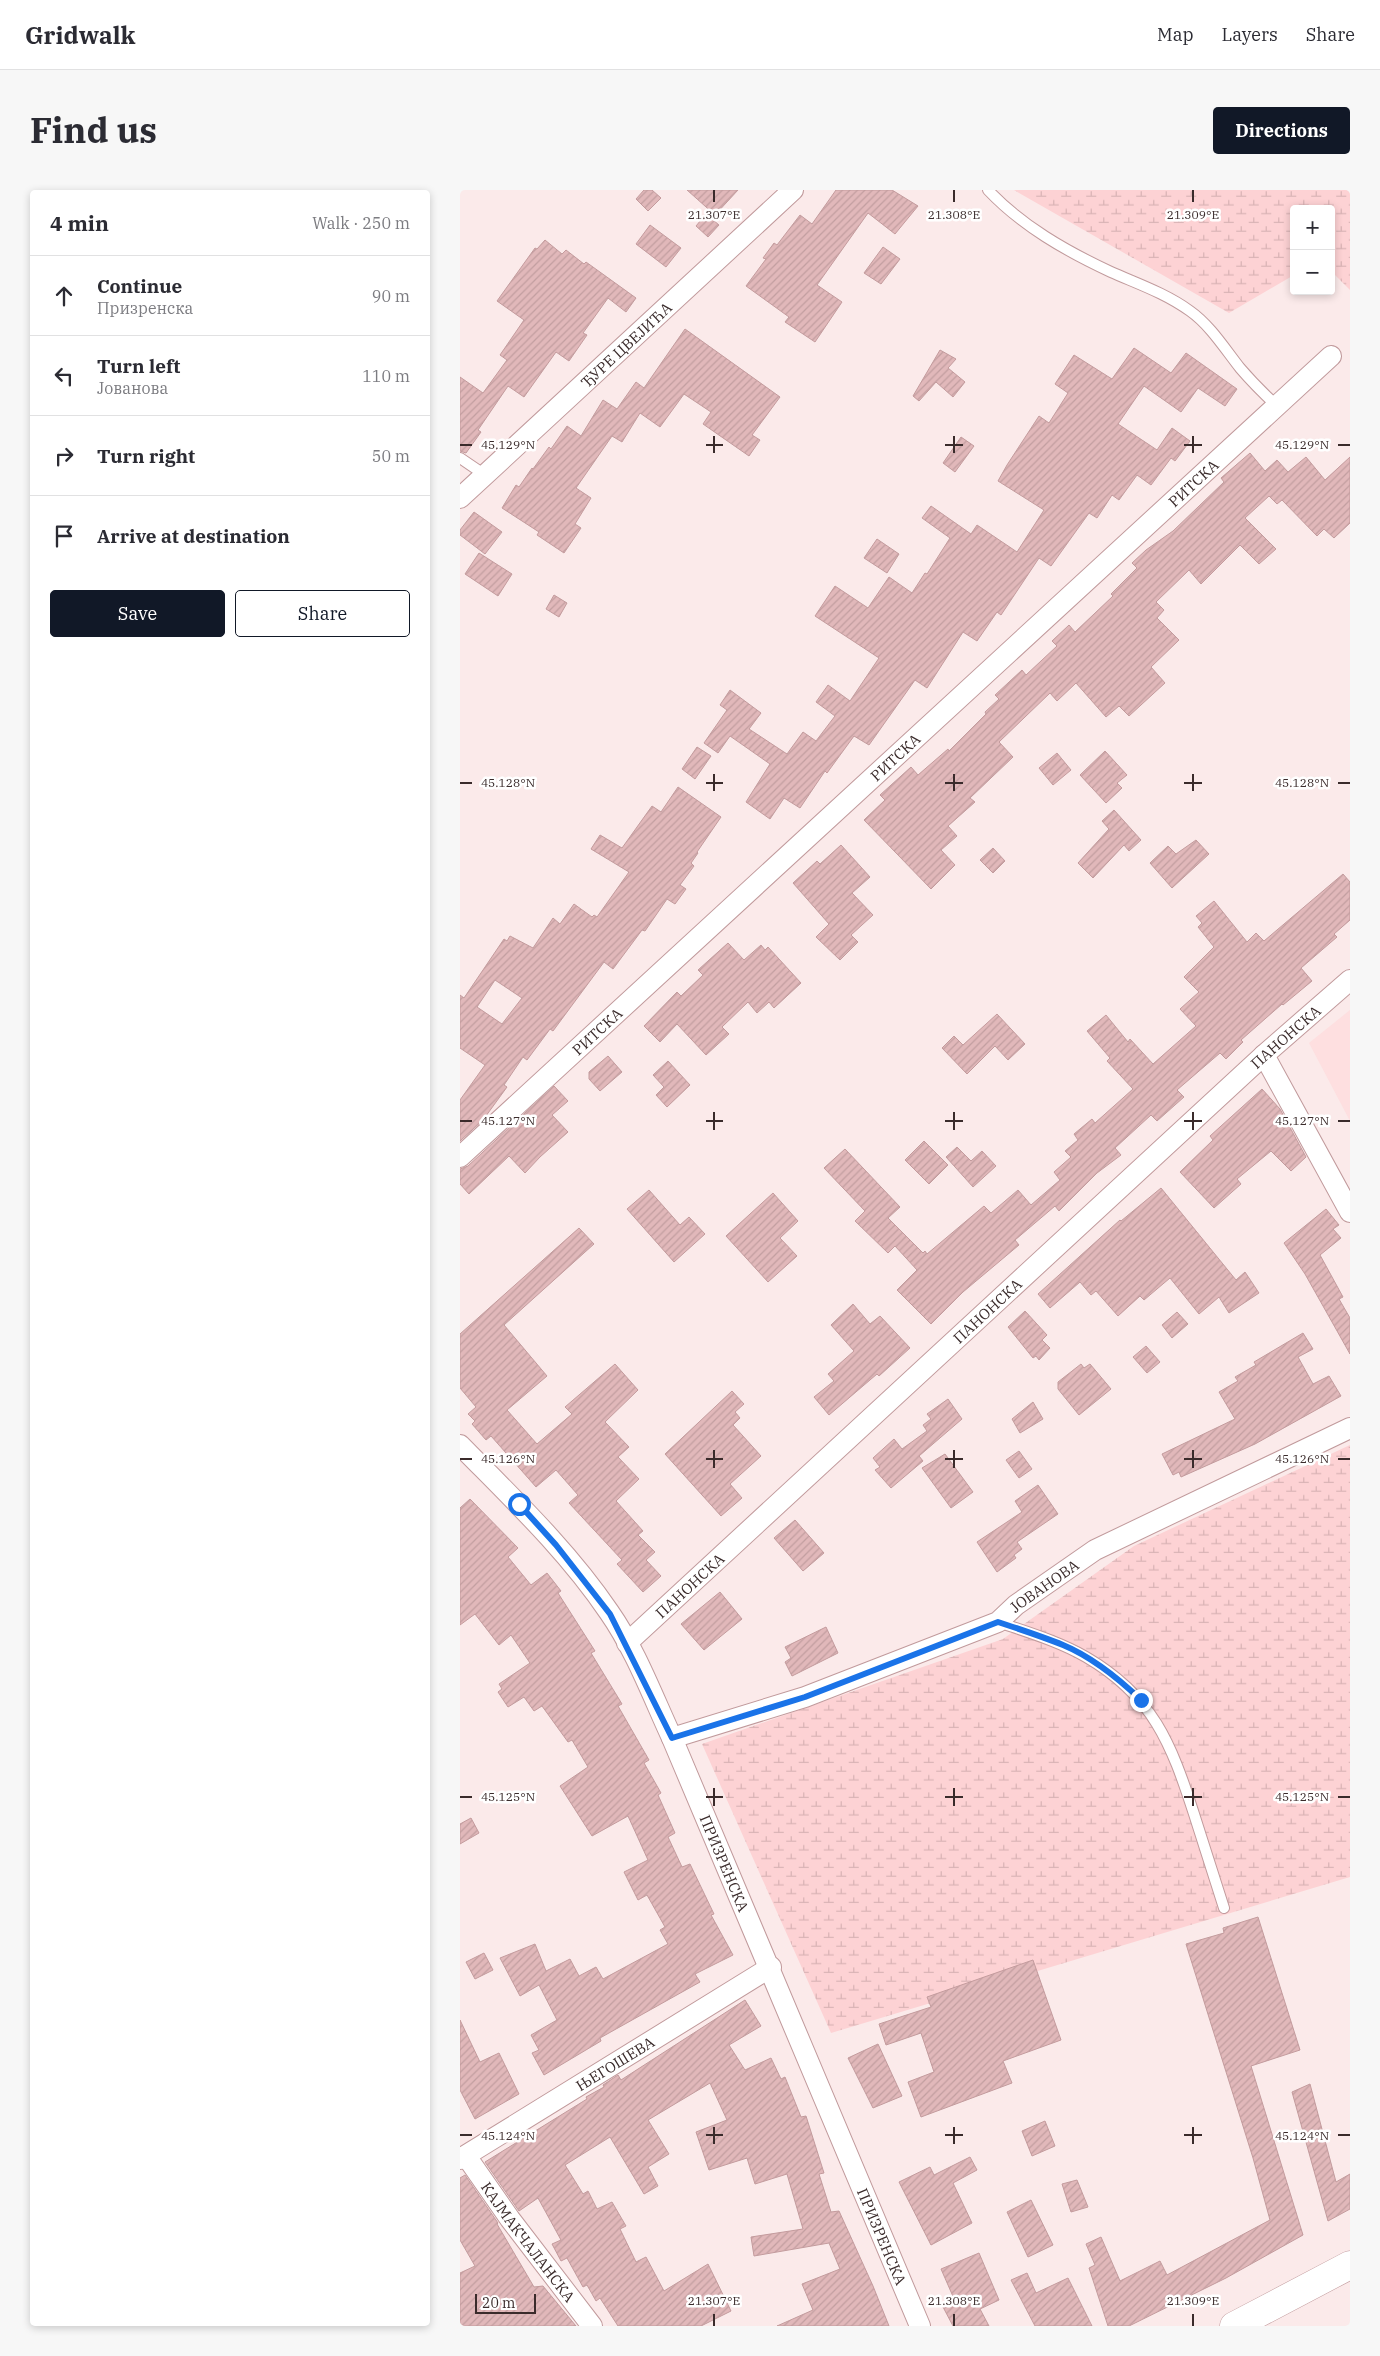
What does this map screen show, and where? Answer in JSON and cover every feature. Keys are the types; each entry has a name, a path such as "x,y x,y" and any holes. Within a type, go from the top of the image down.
{"street":[{"name":"ЂУРЕ ЦВЕЈИЋА","path":"460,498 793,190"},
{"name":"РИТСКА","path":"460,1157 1331,356"},
{"name":"ПАНОНСКА","path":"626,1643 1264,1055 1350,980"},
{"path":"1264,1055 1350,1212"},
{"name":"ЈОВАНОВА","path":"672,1738 805,1697 998,1622 1016,1605 1095,1550 1350,1428"},
{"name":"ПРИЗРЕНСКА","path":"460,1445 556,1545 610,1614 626,1643 672,1738 771,1967 920,2326"},
{"name":"ЊЕГОШЕВА","path":"463,2157 771,1967"},
{"name":"КАЈМАКЧАЛАНСКА","path":"463,2157 592,2326"},
{"path":"1234,2326 1350,2265"}],"lane":[{"path":"988,190 1004,208 1045,237 1109,271 1162,293 1192,312 1223,345 1254,383 1277,406"},
{"path":"460,458 485,475"},
{"path":"998,1622 1064,1645 1085,1656 1106,1670 1141,1700 1157,1722 1180,1768 1224,1908"}],"shaded area":[{"path":"1350,1010 1350,1121 1309,1043"}],"green space":[{"path":"1014,190 1350,190 1350,290 1335,275 1335,205 1290,205 1290,277 1229,313"},
{"path":"1350,1445 1350,1877 831,2033 702,1744 1003,1639 1134,1546"}],"building":[{"path":"644,190 652,190 661,198 648,211 636,199"},
{"path":"687,190 738,190 715,215"},
{"path":"836,190 892,190 918,206 895,234 868,213 817,285 842,302 815,342 785,322 789,317 746,286 766,259 763,258 774,243 777,245 800,215 812,224"},
{"path":"706,214 719,225 708,237 696,226"},
{"path":"650,225 681,248 666,267 636,244"},
{"path":"545,240 562,254 566,250 584,264 586,262 636,298 626,312 608,298 583,333 587,335 569,361 556,352 524,397 508,386 478,430 481,432 466,453 460,451 460,377 483,393 507,360 500,355 524,320 497,301 535,248 537,249"},
{"path":"883,247 900,259 881,284 864,273"},
{"path":"685,329 780,397 752,435 760,440 749,456 703,424 711,412 684,394 660,427 640,413 622,442 612,436 576,488 591,498 575,524 581,528 564,553 537,535 539,532 502,508 516,485 519,487 549,447 551,449 567,426 581,436 603,400 617,409 636,382 644,388"},
{"path":"1134,348 1171,373 1186,353 1237,389 1225,406 1198,388 1181,412 1144,386 1118,424 1157,450 1172,428 1190,441 1175,461 1171,458 1151,485 1137,475 1119,500 1112,495 1097,518 1089,513 1051,566 1039,558 1001,615 997,612 977,641 963,632 927,688 915,680 869,745 854,736 827,773 825,771 800,808 784,798 770,819 746,802 770,764 730,736 718,753 704,743 727,710 720,705 730,690 761,713 749,729 787,754 803,732 816,741 835,716 816,702 828,685 850,701 879,658 815,616 835,586 868,608 889,577 912,593 925,573 927,574 950,538 922,518 931,506 971,534 977,525 1017,552 1044,510 998,481 1007,465 1039,416 1049,423 1068,393 1055,384 1074,355 1112,379"},
{"path":"940,350 956,359 948,368 965,382 953,397 936,382 919,401 913,396"},
{"path":"961,437 974,446 955,472 943,463"},
{"path":"1250,453 1265,471 1277,460 1288,472 1306,457 1325,480 1350,457 1350,523 1334,538 1324,529 1317,536 1282,500 1277,504 1269,496 1245,518 1276,549 1259,564 1240,545 1201,584 1189,570 1156,602 1164,610 1157,618 1179,640 1151,667 1165,683 1129,716 1119,706 1106,717 1076,683 1057,701 1050,693 999,742 1013,757 970,798 975,802 948,826 957,836 941,850 955,865 931,889 864,820 885,800 880,795 911,767 918,775 948,749 949,751 999,699 995,695 1022,670 1026,675 1057,646 1052,641 1069,625 1075,632 1113,596 1111,594 1137,568 1132,563 1146,550 1173,531 1224,482 1221,478"},
{"path":"474,512 502,532 485,554 460,535 460,530"},
{"path":"877,539 899,554 887,573 864,558"},
{"path":"479,553 512,574 498,596 465,574"},
{"path":"554,595 567,603 559,617 546,609"},
{"path":"697,747 711,756 695,779 682,769"},
{"path":"1105,751 1127,775 1117,783 1122,788 1106,803 1080,775"},
{"path":"1057,753 1071,770 1053,785 1039,768"},
{"path":"678,787 721,817 697,852 691,863 694,866 680,885 686,889 675,904 667,899 645,931 642,930 613,969 604,962 553,1031 550,1029 527,1060 523,1057 504,1085 507,1087 483,1120 460,1141 460,1100 485,1065 460,1048 460,995 464,998 504,939 507,941 510,936 533,948 553,918 560,924 574,904 592,917 594,915 597,917 629,872 591,849 600,835 622,848 652,806 661,812","holes":["495,980 522,998 502,1024 477,1007"]},
{"path":"1114,810 1141,840 1129,851 1124,845 1093,878 1078,863 1109,829 1102,821"},
{"path":"1196,840 1209,854 1172,888 1150,863 1168,846 1176,854"},
{"path":"841,845 870,877 852,893 873,915 851,935 858,942 840,960 816,937 829,924 793,883 817,861 820,864"},
{"path":"993,848 1005,861 993,873 980,860"},
{"path":"1343,874 1350,882 1350,920 1334,934 1337,937 1301,968 1312,981 1241,1040 1243,1042 1226,1059 1220,1053 1177,1090 1184,1097 1157,1121 1151,1115 1115,1148 1121,1155 1097,1173 1059,1211 1055,1206 1015,1240 1019,1245 963,1292 931,1324 897,1290 917,1270 895,1246 888,1253 855,1221 865,1211 824,1168 845,1149 900,1207 888,1218 923,1253 925,1251 927,1254 984,1206 991,1213 1018,1190 1031,1205 1060,1180 1054,1172 1071,1157 1065,1151 1078,1140 1074,1134 1092,1119 1095,1123 1133,1089 1107,1061 1110,1058 1087,1031 1106,1015 1128,1042 1130,1039 1153,1064 1196,1026 1180,1009 1199,992 1184,977 1214,947 1198,927 1202,923 1196,916 1214,901 1247,942 1256,933 1264,941"},
{"path":"728,943 744,960 761,945 765,950 768,947 801,983 774,1008 769,1002 757,1013 748,1002 722,1027 729,1034 706,1055 677,1024 660,1042 644,1026 677,992 681,996 703,975 698,970"},
{"path":"997,1014 1025,1044 1008,1060 995,1046 967,1074 942,1048 954,1036 963,1045"},
{"path":"608,1056 622,1072 600,1091 589,1079 589,1072"},
{"path":"668,1061 690,1085 667,1107 656,1095 664,1087 653,1075"},
{"path":"554,1086 568,1101 552,1115 568,1132 525,1173 509,1156 469,1194 460,1184 460,1169 468,1166"},
{"path":"1262,1089 1280,1109 1306,1157 1291,1171 1271,1151 1237,1179 1241,1184 1214,1208 1180,1172 1213,1140 1210,1136"},
{"path":"924,1141 948,1165 929,1184 905,1160"},
{"path":"957,1147 971,1161 982,1151 996,1166 973,1187 946,1157"},
{"path":"1161,1188 1236,1280 1245,1272 1259,1293 1229,1313 1219,1297 1199,1314 1170,1278 1144,1300 1140,1296 1118,1316 1096,1291 1091,1295 1080,1282 1050,1308 1038,1294 1120,1220"},
{"path":"649,1190 680,1225 689,1217 705,1234 674,1262 627,1209"},
{"path":"773,1193 798,1221 780,1238 797,1256 768,1282 726,1236"},
{"path":"1326,1209 1339,1225 1333,1229 1341,1238 1320,1255 1343,1297 1339,1299 1350,1318 1350,1354 1305,1274 1284,1243"},
{"path":"579,1228 594,1244 504,1325 547,1376 507,1410 537,1444 572,1414 565,1407 615,1364 638,1390 605,1422 629,1447 618,1457 639,1479 616,1501 643,1531 638,1535 655,1552 646,1560 661,1576 643,1592 617,1564 622,1560 569,1503 578,1495 556,1470 536,1487 491,1436 486,1440 472,1424 475,1421 468,1414 476,1407 460,1388 460,1334"},
{"path":"853,1304 870,1324 880,1316 910,1348 879,1376 877,1374 829,1415 814,1397 834,1381 828,1374 854,1351 831,1325"},
{"path":"1025,1311 1047,1335 1042,1340 1050,1348 1039,1360 1036,1356 1033,1358 1008,1327"},
{"path":"1177,1312 1188,1324 1172,1338 1162,1325"},
{"path":"1303,1333 1313,1349 1298,1357 1313,1384 1329,1376 1341,1396 1255,1444 1181,1477 1179,1472 1173,1475 1162,1454 1235,1419 1219,1392 1238,1381 1235,1377 1256,1365 1254,1362"},
{"path":"1146,1346 1160,1362 1147,1373 1133,1357"},
{"path":"1081,1364 1084,1368 1090,1364 1111,1389 1079,1415 1058,1389 1058,1382"},
{"path":"732,1391 744,1404 735,1412 740,1418 733,1425 761,1456 730,1484 742,1498 721,1516 665,1454"},
{"path":"948,1399 962,1419 919,1456 923,1461 891,1488 875,1470 880,1467 873,1458 894,1439 902,1449 927,1431 923,1425 931,1419 927,1414"},
{"path":"1033,1402 1043,1419 1020,1433 1012,1419"},
{"path":"1019,1451 1032,1469 1019,1478 1006,1460"},
{"path":"945,1454 973,1492 951,1508 922,1468"},
{"path":"1038,1485 1058,1514 1017,1542 1022,1549 1014,1555 1016,1558 997,1572 977,1542 1022,1512 1015,1501"},
{"path":"470,1499 518,1548 508,1557 531,1585 547,1573 561,1591 558,1593 595,1651 591,1653 622,1704 618,1706 649,1760 644,1763 661,1793 658,1795 675,1833 668,1837 682,1867 690,1864 714,1914 711,1915 733,1955 695,1974 700,1982 600,2038 601,2041 544,2075 532,2053 539,2050 531,2035 557,2020 539,1985 520,1996 500,1958 535,1944 546,1971 570,1959 579,1976 596,1967 603,1979 668,1944 660,1930 665,1927 647,1895 638,1900 624,1872 648,1860 628,1816 592,1836 560,1786 588,1767 572,1740 568,1742 542,1706 534,1711 524,1697 508,1707 498,1692 502,1689 499,1684 530,1663 511,1635 499,1645 475,1614 460,1625 460,1508"},
{"path":"795,1520 824,1553 803,1571 774,1538"},
{"path":"720,1592 742,1619 704,1650 681,1624"},
{"path":"826,1627 838,1653 792,1676 785,1662 791,1658 785,1647"},
{"path":"471,1818 479,1833 460,1844 460,1824"},
{"path":"1258,1917 1300,2050 1251,2066 1303,2235 1226,2278 1129,2326 1108,2326 1089,2268 1095,2265 1086,2244 1101,2237 1120,2281 1160,2261 1167,2275 1270,2220 1253,2158 1186,1944 1224,1933 1223,1928"},
{"path":"484,1953 493,1970 475,1979 466,1962"},
{"path":"1033,1960 1061,2040 1003,2061 1012,2083 921,2117 908,2082 934,2072 921,2033 886,2045 879,2024 931,2007 927,1997"},
{"path":"745,2000 761,2026 729,2045 745,2070 771,2058 781,2079 785,2077 801,2117 806,2116 824,2173 819,2174 831,2212 839,2211 889,2326 777,2326 813,2310 802,2284 840,2269 829,2243 754,2256 751,2237 803,2229 787,2174 755,2184 747,2158 709,2170 696,2132 727,2120 710,2083 648,2120 669,2154 648,2167 658,2186 644,2194 610,2137 565,2165 583,2194 588,2191 597,2209 612,2202 626,2226 620,2229 636,2262 646,2257 664,2291 708,2264 731,2311 701,2326 618,2326 600,2298 596,2301 587,2285 583,2287 567,2258 561,2261 552,2244 561,2240 538,2198 519,2211 485,2162 587,2099 586,2097 604,2087 603,2085 618,2075 621,2080"},
{"path":"460,2020 480,2062 499,2053 519,2094 475,2119 460,2090"},
{"path":"878,2044 902,2096 873,2108 848,2058"},
{"path":"1310,2084 1336,2182 1350,2174 1350,2209 1328,2221 1292,2092"},
{"path":"1045,2121 1055,2146 1032,2156 1022,2131"},
{"path":"970,2157 977,2170 953,2183 972,2223 931,2245 899,2182 930,2167 934,2175"},
{"path":"465,2175 498,2223 534,2287 543,2286 576,2326 460,2326 460,2273 475,2266 460,2240 460,2178"},
{"path":"1077,2180 1088,2207 1071,2212 1062,2184"},
{"path":"1031,2200 1053,2245 1028,2257 1007,2212"},
{"path":"979,2253 999,2300 980,2309 989,2326 953,2326 943,2307 955,2301 941,2269"},
{"path":"1027,2273 1036,2293 1068,2278 1092,2326 1035,2326 1011,2280"}],"route":[{"path":"519,1504 590,1586 610,1614 672,1738 805,1697 998,1622 1064,1645 1085,1656 1124,1684 1141,1700"}]}
